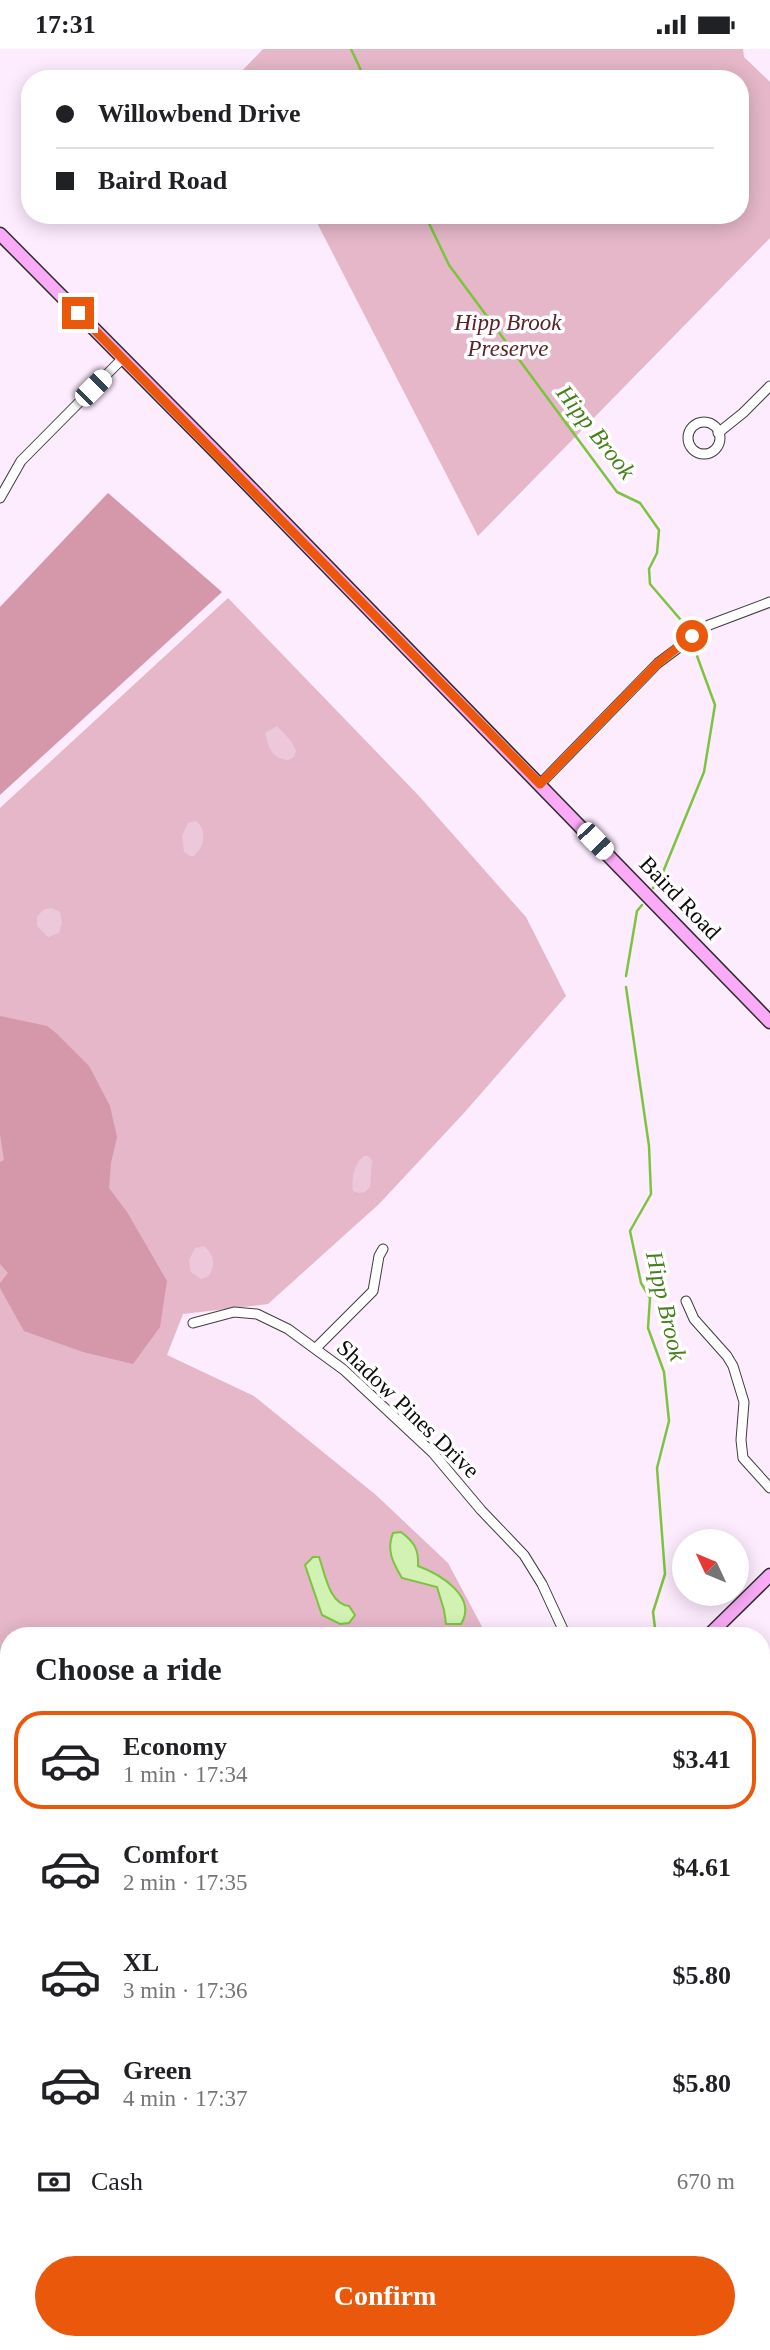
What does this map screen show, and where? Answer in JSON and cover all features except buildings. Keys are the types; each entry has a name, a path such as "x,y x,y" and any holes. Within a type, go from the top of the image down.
{"street":[{"name":"Baird Road","path":"0,234 770,1022"},
{"path":"0,498 21,461 123,358"},
{"path":"718,433 770,386"},
{"path":"540,784 658,663 676,648 709,625 769,605"},
{"name":"Shadow Pines Drive","path":"317,1348 373,1291 379,1256 383,1249"},
{"path":"686,1301 694,1319 733,1366 744,1402 741,1440 743,1458 770,1488"},
{"name":"Shadow Pines Drive","path":"193,1323 234,1312 250,1313 275,1322 317,1348 344,1370 433,1453 481,1510 524,1555 542,1584 562,1627"},
{"path":"717,1627 770,1575"}],"green space":[{"name":"Hipp Brook Preserve","path":"263,49 743,49 744,57 770,82 770,238 478,536 318,224 749,224 749,70 243,70"},
{"path":"228,598 419,796 526,917 566,996 464,1113 379,1204 268,1304 183,1314 167,1355 254,1396 376,1495 448,1563 482,1627 0,1627 0,808"}],"shaded area":[{"path":"108,493 222,592 0,795 0,607"},
{"path":"277,726 292,742 296,751 294,757 288,760 274,755 268,743 265,733"},
{"path":"196,821 202,829 203,840 192,857 184,852 182,836 188,823"},
{"path":"51,908 60,912 62,923 59,933 48,937 37,926 37,917 43,910"},
{"path":"0,1016 47,1026 56,1033 89,1066 110,1106 117,1137 109,1188 127,1212 167,1281 160,1327 133,1364 83,1352 24,1331 0,1288 0,1283 8,1273 0,1264 0,1162 4,1160 0,1134"},
{"path":"364,1156 372,1160 370,1187 359,1193 353,1191 353,1176"},
{"path":"204,1246 212,1256 213,1267 209,1276 201,1279 191,1272 189,1260 195,1248"},
{"path":"401,1532 415,1546 418,1566 446,1581 461,1596 465,1614 461,1624 446,1624 437,1587 402,1578 390,1551 393,1533"},
{"path":"313,1557 319,1557 332,1594 342,1604 349,1606 355,1615 349,1623 340,1624 322,1615 305,1565"}],"waterway":[{"name":"Hipp Brook","path":"351,49 361,70"},
{"name":"Hipp Brook","path":"429,224 449,265 617,492 640,503 659,530 657,553 649,569 650,584 686,626 688,632"},
{"name":"Hipp Brook","path":"653,888 663,872 704,772 715,705 693,645"},
{"name":"Hipp Brook","path":"626,976 637,911 642,905"},
{"name":"Hipp Brook","path":"626,987 649,1146 651,1194 630,1231 641,1283 650,1298 648,1328 664,1372 669,1421 657,1468 665,1574 653,1612 655,1627"}],"route":[{"path":"78,313 540,784 658,663 692,636"}]}
